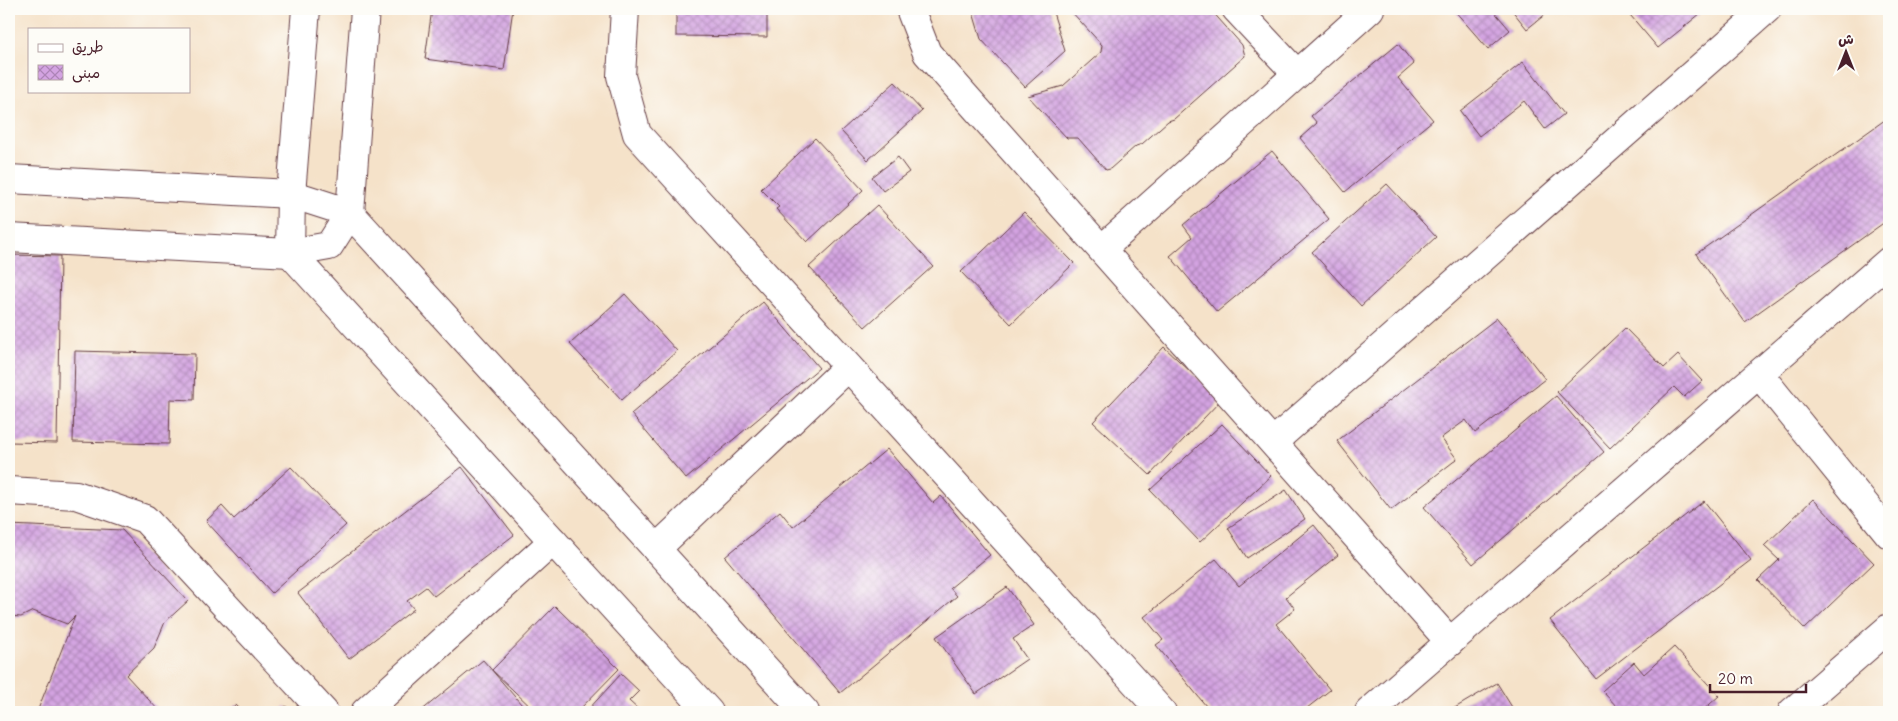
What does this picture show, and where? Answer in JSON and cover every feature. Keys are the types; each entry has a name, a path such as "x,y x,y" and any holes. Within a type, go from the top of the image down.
{"street":[{"path":"306,9 291,194 290,253 709,712"},
{"path":"9,238 290,253 329,246 350,213 365,9"},
{"path":"625,9 621,76 637,134 1162,712"},
{"path":"910,9 927,53 1450,642"},
{"path":"1236,9 1297,74"},
{"path":"1102,249 1370,9"},
{"path":"1273,442 1767,9"},
{"path":"9,180 291,194 350,213 805,712"},
{"path":"1369,712 1889,261"},
{"path":"656,549 848,367"},
{"path":"1759,374 1889,534"},
{"path":"9,491 76,495 145,519 324,712"},
{"path":"365,712 554,541"},
{"path":"1792,712 1889,628"}],"building":[{"path":"432,9 513,9 504,70 425,59"},
{"path":"676,9 767,9 767,37 676,36"},
{"path":"972,9 1052,9 1065,51 1025,87 981,39"},
{"path":"1069,9 1210,9 1242,45 1245,56 1174,119 1168,121 1142,144 1136,146 1110,169 1106,170 1078,138 1067,138 1028,96 1063,86 1101,52 1102,45"},
{"path":"1453,9 1492,9 1510,30 1488,49"},
{"path":"1511,9 1552,9 1527,29"},
{"path":"1625,9 1706,9 1658,48"},
{"path":"1881,9 1889,9 1889,19"},
{"path":"1398,44 1414,64 1398,78 1433,120 1345,192 1300,138 1317,123 1311,116"},
{"path":"1523,62 1564,114 1545,129 1524,101 1479,136 1460,111"},
{"path":"895,82 922,111 868,160 841,131"},
{"path":"1889,117 1889,199 1884,203 1889,211 1889,219 1745,322 1696,254"},
{"path":"815,138 863,190 807,242 776,209 779,207 761,189"},
{"path":"1272,151 1329,219 1217,312 1170,256 1192,237 1183,225"},
{"path":"898,157 909,172 883,191 872,177"},
{"path":"1387,184 1436,237 1361,306 1312,252"},
{"path":"877,205 933,266 865,327 809,267"},
{"path":"1024,212 1074,263 1011,324 961,272"},
{"path":"9,255 60,256 57,443 9,442"},
{"path":"625,294 677,351 622,400 570,344"},
{"path":"763,302 819,368 686,479 631,414"},
{"path":"1497,318 1545,379 1475,433 1466,420 1441,438 1457,459 1391,510 1337,441"},
{"path":"1625,328 1664,368 1678,355 1702,381 1684,397 1674,387 1610,448 1557,392"},
{"path":"1164,347 1221,400 1150,475 1093,422"},
{"path":"75,351 195,354 194,400 170,399 169,444 73,442"},
{"path":"1556,396 1604,452 1473,564 1424,507"},
{"path":"1222,424 1271,476 1200,542 1150,490"},
{"path":"887,449 933,503 941,496 990,555 950,588 957,596 840,693 725,557 780,511 793,527"},
{"path":"291,467 346,525 272,593 206,521 222,506 234,519"},
{"path":"462,467 514,535 434,596 426,587 407,601 414,609 349,659 298,593"},
{"path":"1286,490 1305,519 1247,558 1228,528"},
{"path":"1813,499 1874,563 1805,629 1758,580 1779,560 1764,546"},
{"path":"1704,501 1751,560 1596,679 1550,620"},
{"path":"9,525 122,530 188,601 165,622 154,648 126,675 160,712 37,712 75,616 67,624 33,611 21,617 9,616"},
{"path":"1314,525 1338,555 1286,597 1295,609 1276,624 1330,690 1302,712 1211,712 1156,645 1163,640 1144,617 1216,559 1239,586"},
{"path":"1007,587 1034,625 1013,639 1027,659 976,694 936,637"},
{"path":"555,606 619,669 577,712 536,712 492,670"},
{"path":"1674,647 1719,696 1701,712 1622,712 1602,691 1634,662 1644,674"},
{"path":"483,660 528,712 420,712"},
{"path":"621,674 639,691 629,701 641,712 586,712"},
{"path":"1497,683 1515,712 1448,712"},
{"path":"236,705 243,712 228,712"},
{"path":"286,706 289,712 279,712"}]}
